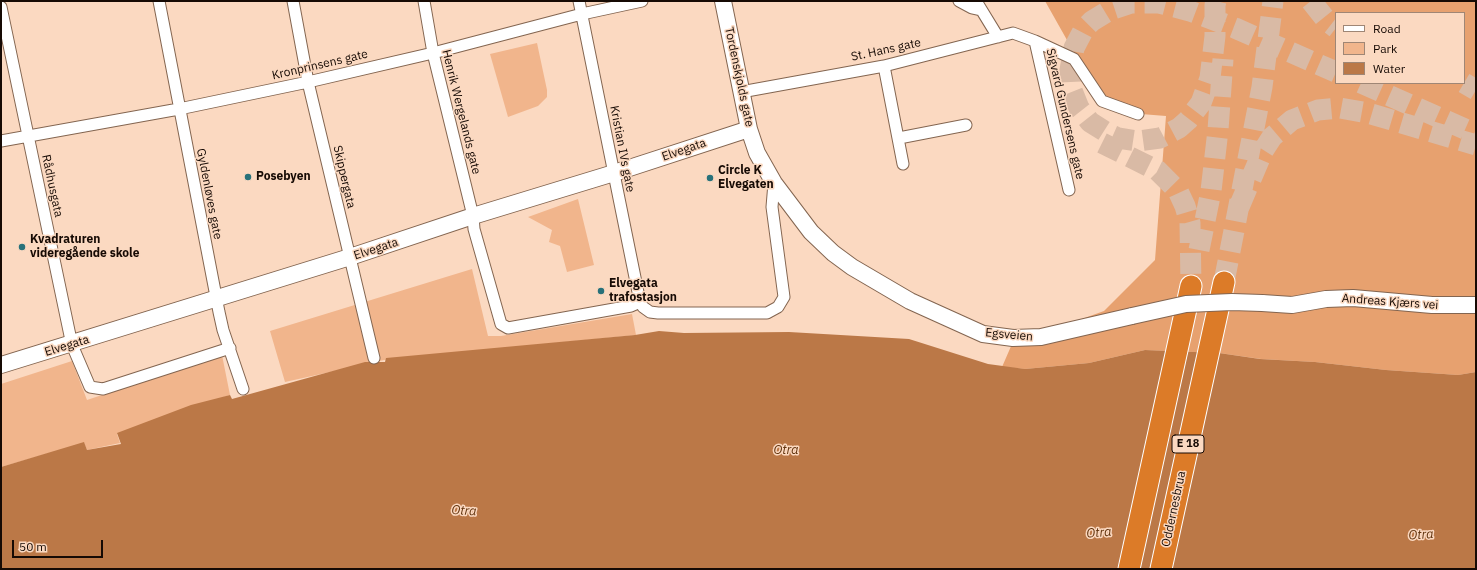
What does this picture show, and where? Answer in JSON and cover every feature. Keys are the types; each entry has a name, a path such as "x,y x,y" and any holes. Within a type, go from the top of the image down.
{"highway":[{"name":"Oddernesbrua","path":"1161,569 1224,282"},
{"name":"E 18","path":"1129,569 1191,286"}],"street":[{"name":"Gyldenløves gate","path":"159,1 216,299 223,330 243,389"},
{"name":"Skippergata","path":"293,1 308,82 374,358"},
{"name":"Henrik Wergelands gate","path":"424,1 433,53 474,222"},
{"name":"Kristian IVs gate","path":"579,1 640,302"},
{"name":"Kronprinsens gate","path":"1,141 179,109 308,82 433,53 582,14 642,1"},
{"name":"Tordenskjolds gate","path":"723,1 749,129 757,153"},
{"path":"959,1 972,8 978,6 998,37"},
{"name":"Rådhusgata","path":"1,7 72,344 90,387 103,389 230,348"},
{"name":"St. Hans gate","path":"742,92 884,66 1013,33 1035,41"},
{"name":"Sigvard Gundersens gate","path":"1035,41 1074,60 1102,101 1138,114"},
{"name":"Sigvard Gundersens gate","path":"1035,41 1069,190"},
{"path":"884,66 903,164"},
{"path":"899,138 966,125"},
{"name":"Elvegata","path":"1,365 350,257 474,222 614,173 749,129"},
{"name":"Egsveien","path":"757,153 774,184 811,232 832,253 852,267 916,304 983,334 1013,338 1041,337 1186,304 1232,302 1279,305 1305,303"},
{"path":"474,222 501,324 508,328 632,306 640,302 643,308 650,312 658,313 767,313 778,307 784,297 772,207 774,184"},
{"name":"Andreas Kjærs vei","path":"1305,303 1326,299 1353,298 1432,305 1476,305"}],"green space":[{"path":"537,43 547,90 547,97 538,106 508,117 490,54"},
{"path":"578,199 594,265 567,272 560,246 549,242 552,230 528,217"},
{"path":"472,269 488,336 501,336 632,314 636,335 384,360 285,382 270,331"},
{"path":"222,355 230,395 117,434 120,443 87,450 84,443 1,467 1,384 72,361 87,400"}],"shaded area":[{"path":"1045,1 1476,1 1476,372 1458,375 1386,370 1315,362 1261,359 1219,353 1145,350 1089,363 1025,369 1002,367 1012,344 1104,311 1155,260 1166,116 1141,114 1111,106 1076,56"}],"water":[{"name":"Otra","path":"659,331 684,333 789,332 909,339 988,364 1025,369 1089,363 1145,350 1219,353 1260,359 1315,362 1386,370 1458,375 1476,372 1476,569 1,569 1,467 84,442 87,450 121,444 117,433 191,405 230,395 232,399 365,362 385,362 386,358 635,335"}],"tunnel":[{"path":"1215,20 1216,1"},
{"path":"1224,282 1262,87 1273,1"},
{"path":"1311,1 1327,21 1335,27"},
{"path":"1131,3 1159,3 1190,11 1215,20 1215,36 1210,78 1201,103 1188,120 1179,128 1160,138 1138,141 1118,138 1090,122 1079,108 1071,88 1070,70 1074,48 1084,29 1092,21 1110,10 1131,3"},
{"path":"1215,20 1335,72"},
{"path":"1199,250 1211,191 1218,130 1223,59"},
{"path":"1363,84 1476,134"},
{"path":"1465,84 1476,90"},
{"path":"1239,207 1263,151 1272,137 1292,120 1318,110 1340,108 1368,113 1476,145"},
{"path":"1102,143 1158,171 1178,191 1185,206 1190,223 1191,286"}],"place":[{"name":"Posebyen","path":"248,177"},
{"name":"Circle K Elvegaten","path":"710,178"},
{"name":"Kvadraturen videregående skole","path":"22,247"},
{"name":"Elvegata trafostasjon","path":"601,291"}]}
